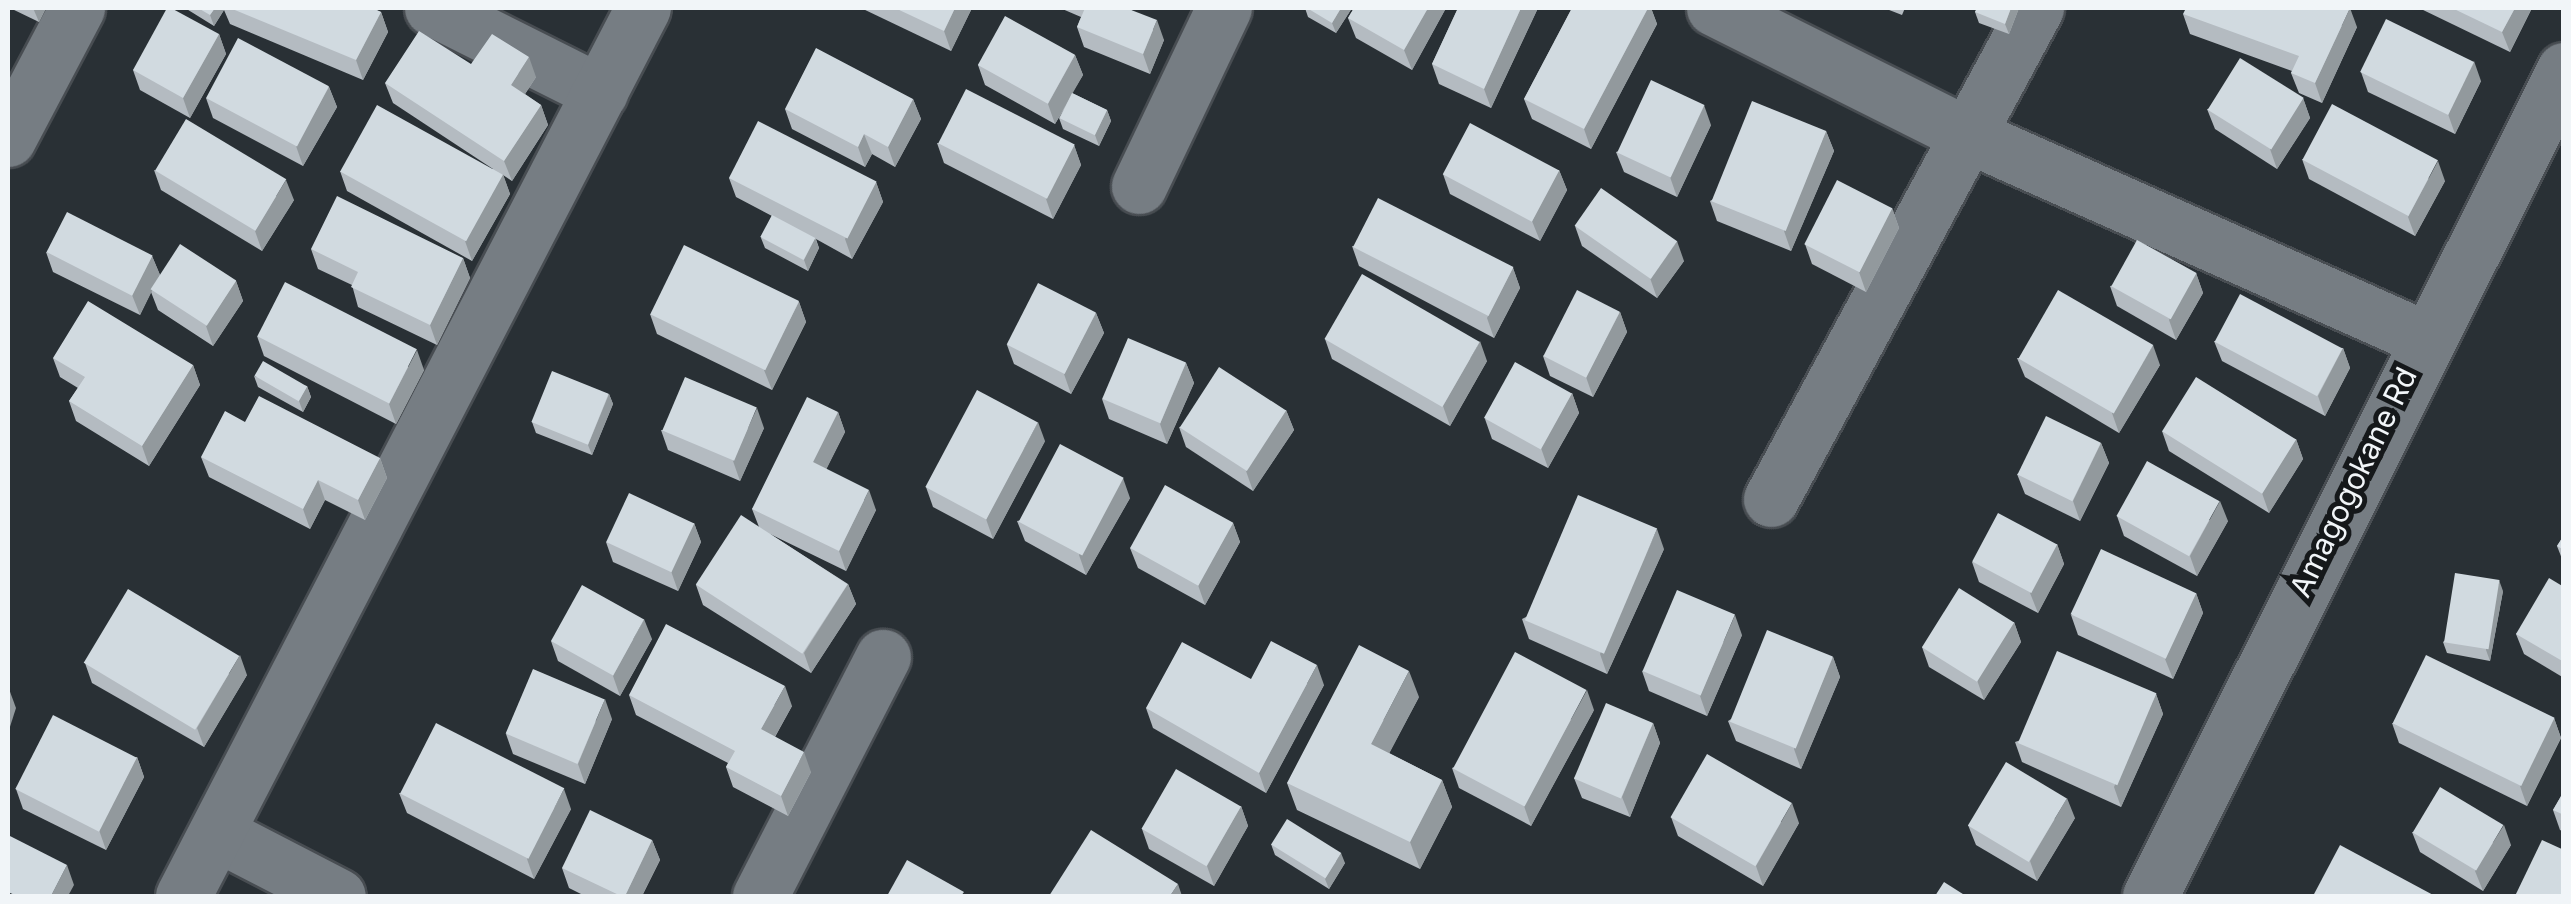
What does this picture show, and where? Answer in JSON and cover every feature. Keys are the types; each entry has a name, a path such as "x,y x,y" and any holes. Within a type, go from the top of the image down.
{"street":[{"path":"8,139 77,8"},
{"path":"432,8 600,92"},
{"path":"183,896 643,8"},
{"path":"1138,186 1224,8"},
{"path":"1714,8 1970,136 2424,338"},
{"path":"1771,499 2036,8"},
{"name":"Amagogokane Rd","path":"2150,896 2424,338 2564,70"},
{"path":"760,896 883,658"},
{"path":"216,833 338,896"}],"building":[{"path":"167,8 219,34 183,98 133,70"},
{"path":"230,8 372,8 381,12 356,60"},
{"path":"895,8 955,8 944,31"},
{"path":"1085,8 1126,8 1157,20 1143,54 1077,27"},
{"path":"1307,8 1341,8 1332,23"},
{"path":"1354,8 1428,8 1404,50 1348,18"},
{"path":"1458,8 1521,8 1484,89 1432,64"},
{"path":"1572,8 1648,8 1584,129 1524,99"},
{"path":"1977,8 2011,8 2005,24 1975,12"},
{"path":"2186,8 2350,8 2315,83 2291,73 2299,56 2183,14"},
{"path":"2452,8 2515,8 2502,32"},
{"path":"1005,16 1075,55 1048,104 978,65"},
{"path":"2386,19 2474,62 2448,115 2360,72"},
{"path":"419,31 471,64 492,34 529,57 511,85 541,105 504,161 385,83"},
{"path":"238,38 329,86 297,146 206,98"},
{"path":"816,48 913,99 888,147 864,134 858,147 785,109"},
{"path":"2240,58 2304,98 2271,149 2208,110"},
{"path":"1651,80 1704,105 1671,177 1617,153"},
{"path":"966,89 1075,144 1047,199 938,143"},
{"path":"1072,93 1107,110 1095,135 1060,118"},
{"path":"1752,101 1826,131 1786,231 1712,201"},
{"path":"2332,104 2438,160 2408,216 2302,160"},
{"path":"377,105 503,175 466,241 340,171"},
{"path":"186,119 286,179 255,231 155,170"},
{"path":"758,121 877,181 847,238 729,178"},
{"path":"1470,123 1559,170 1532,222 1443,174"},
{"path":"1837,180 1892,208 1860,272 1804,244"},
{"path":"1601,188 1677,241 1651,279 1575,226"},
{"path":"337,196 463,258 430,325 351,287 358,272 311,249"},
{"path":"1378,198 1513,267 1488,316 1353,247"},
{"path":"67,212 153,256 132,296 47,252"},
{"path":"772,215 815,238 804,260 760,237"},
{"path":"2137,240 2196,273 2171,319 2111,286"},
{"path":"180,244 236,280 207,326 151,289"},
{"path":"684,245 799,301 765,370 650,314"},
{"path":"1362,274 1480,342 1442,407 1324,339"},
{"path":"285,282 417,349 389,404 257,336"},
{"path":"1038,283 1096,313 1065,374 1007,344"},
{"path":"1577,290 1620,312 1586,378 1543,356"},
{"path":"2058,290 2153,345 2114,413 2018,358"},
{"path":"2240,294 2342,348 2317,396 2215,342"},
{"path":"88,301 193,365 142,446 69,401 85,377 53,358"},
{"path":"1128,338 1186,363 1160,423 1102,399"},
{"path":"263,361 307,386 299,401 254,376"},
{"path":"1515,362 1572,394 1541,449 1484,418"},
{"path":"1219,367 1286,411 1247,471 1180,427"},
{"path":"552,371 609,394 588,445 531,422"},
{"path":"685,377 757,407 734,461 662,430"},
{"path":"2196,377 2296,440 2262,494 2162,431"},
{"path":"977,390 1038,422 986,520 925,487"},
{"path":"259,396 380,458 358,500 318,480 303,509 201,457 225,411 245,422"},
{"path":"807,397 838,412 813,462 869,490 839,551 752,509"},
{"path":"2046,416 2101,443 2072,501 2018,474"},
{"path":"1060,444 1124,478 1082,556 1019,522"},
{"path":"2147,461 2220,501 2189,556 2116,516"},
{"path":"1165,485 1233,523 1198,586 1130,548"},
{"path":"629,493 694,523 671,572 606,542"},
{"path":"1578,495 1657,529 1604,654 1525,620"},
{"path":"1998,513 2057,544 2031,593 1972,562"},
{"path":"741,515 848,584 802,654 696,585"},
{"path":"2101,549 2196,593 2166,659 2071,614"},
{"path":"2455,573 2499,580 2488,649 2444,642"},
{"path":"2549,578 2564,587 2564,662 2516,634"},
{"path":"582,585 644,619 613,675 551,641"},
{"path":"1959,588 2014,622 1977,682 1922,647"},
{"path":"128,589 239,656 195,730 84,663"},
{"path":"1677,590 1735,615 1701,696 1643,671"},
{"path":"666,624 785,686 761,729 804,752 781,796 726,767 735,751 629,695"},
{"path":"1767,630 1833,657 1796,748 1730,722"},
{"path":"1271,641 1317,665 1259,773 1146,708 1182,642 1251,679"},
{"path":"1359,645 1409,671 1371,744 1442,780 1410,842 1287,783"},
{"path":"2057,651 2156,693 2117,785 2018,743"},
{"path":"1515,652 1587,690 1525,807 1453,769"},
{"path":"2426,655 2555,718 2521,786 2393,723"},
{"path":"533,669 605,699 577,764 506,733"},
{"path":"1606,703 1653,723 1621,798 1574,778"},
{"path":"53,715 137,758 99,832 15,789"},
{"path":"436,723 564,788 528,859 400,793"},
{"path":"1707,754 1792,803 1755,866 1670,817"},
{"path":"2006,762 2067,799 2029,862 1968,825"},
{"path":"1176,769 1241,806 1206,866 1142,829"},
{"path":"2440,787 2503,825 2476,871 2413,832"},
{"path":"2564,791 2564,815 2553,810"},
{"path":"590,810 652,840 625,896 562,868"},
{"path":"1287,819 1341,853 1325,878 1271,844"},
{"path":"1091,830 1178,884 1170,896 1049,896"},
{"path":"8,835 67,865 51,896 17,896 8,892"},
{"path":"2542,840 2564,850 2564,896 2515,896"},
{"path":"2340,845 2435,896 2313,896"},
{"path":"907,860 964,892 961,896 887,896"},
{"path":"1944,882 1966,896 1935,896"}]}
